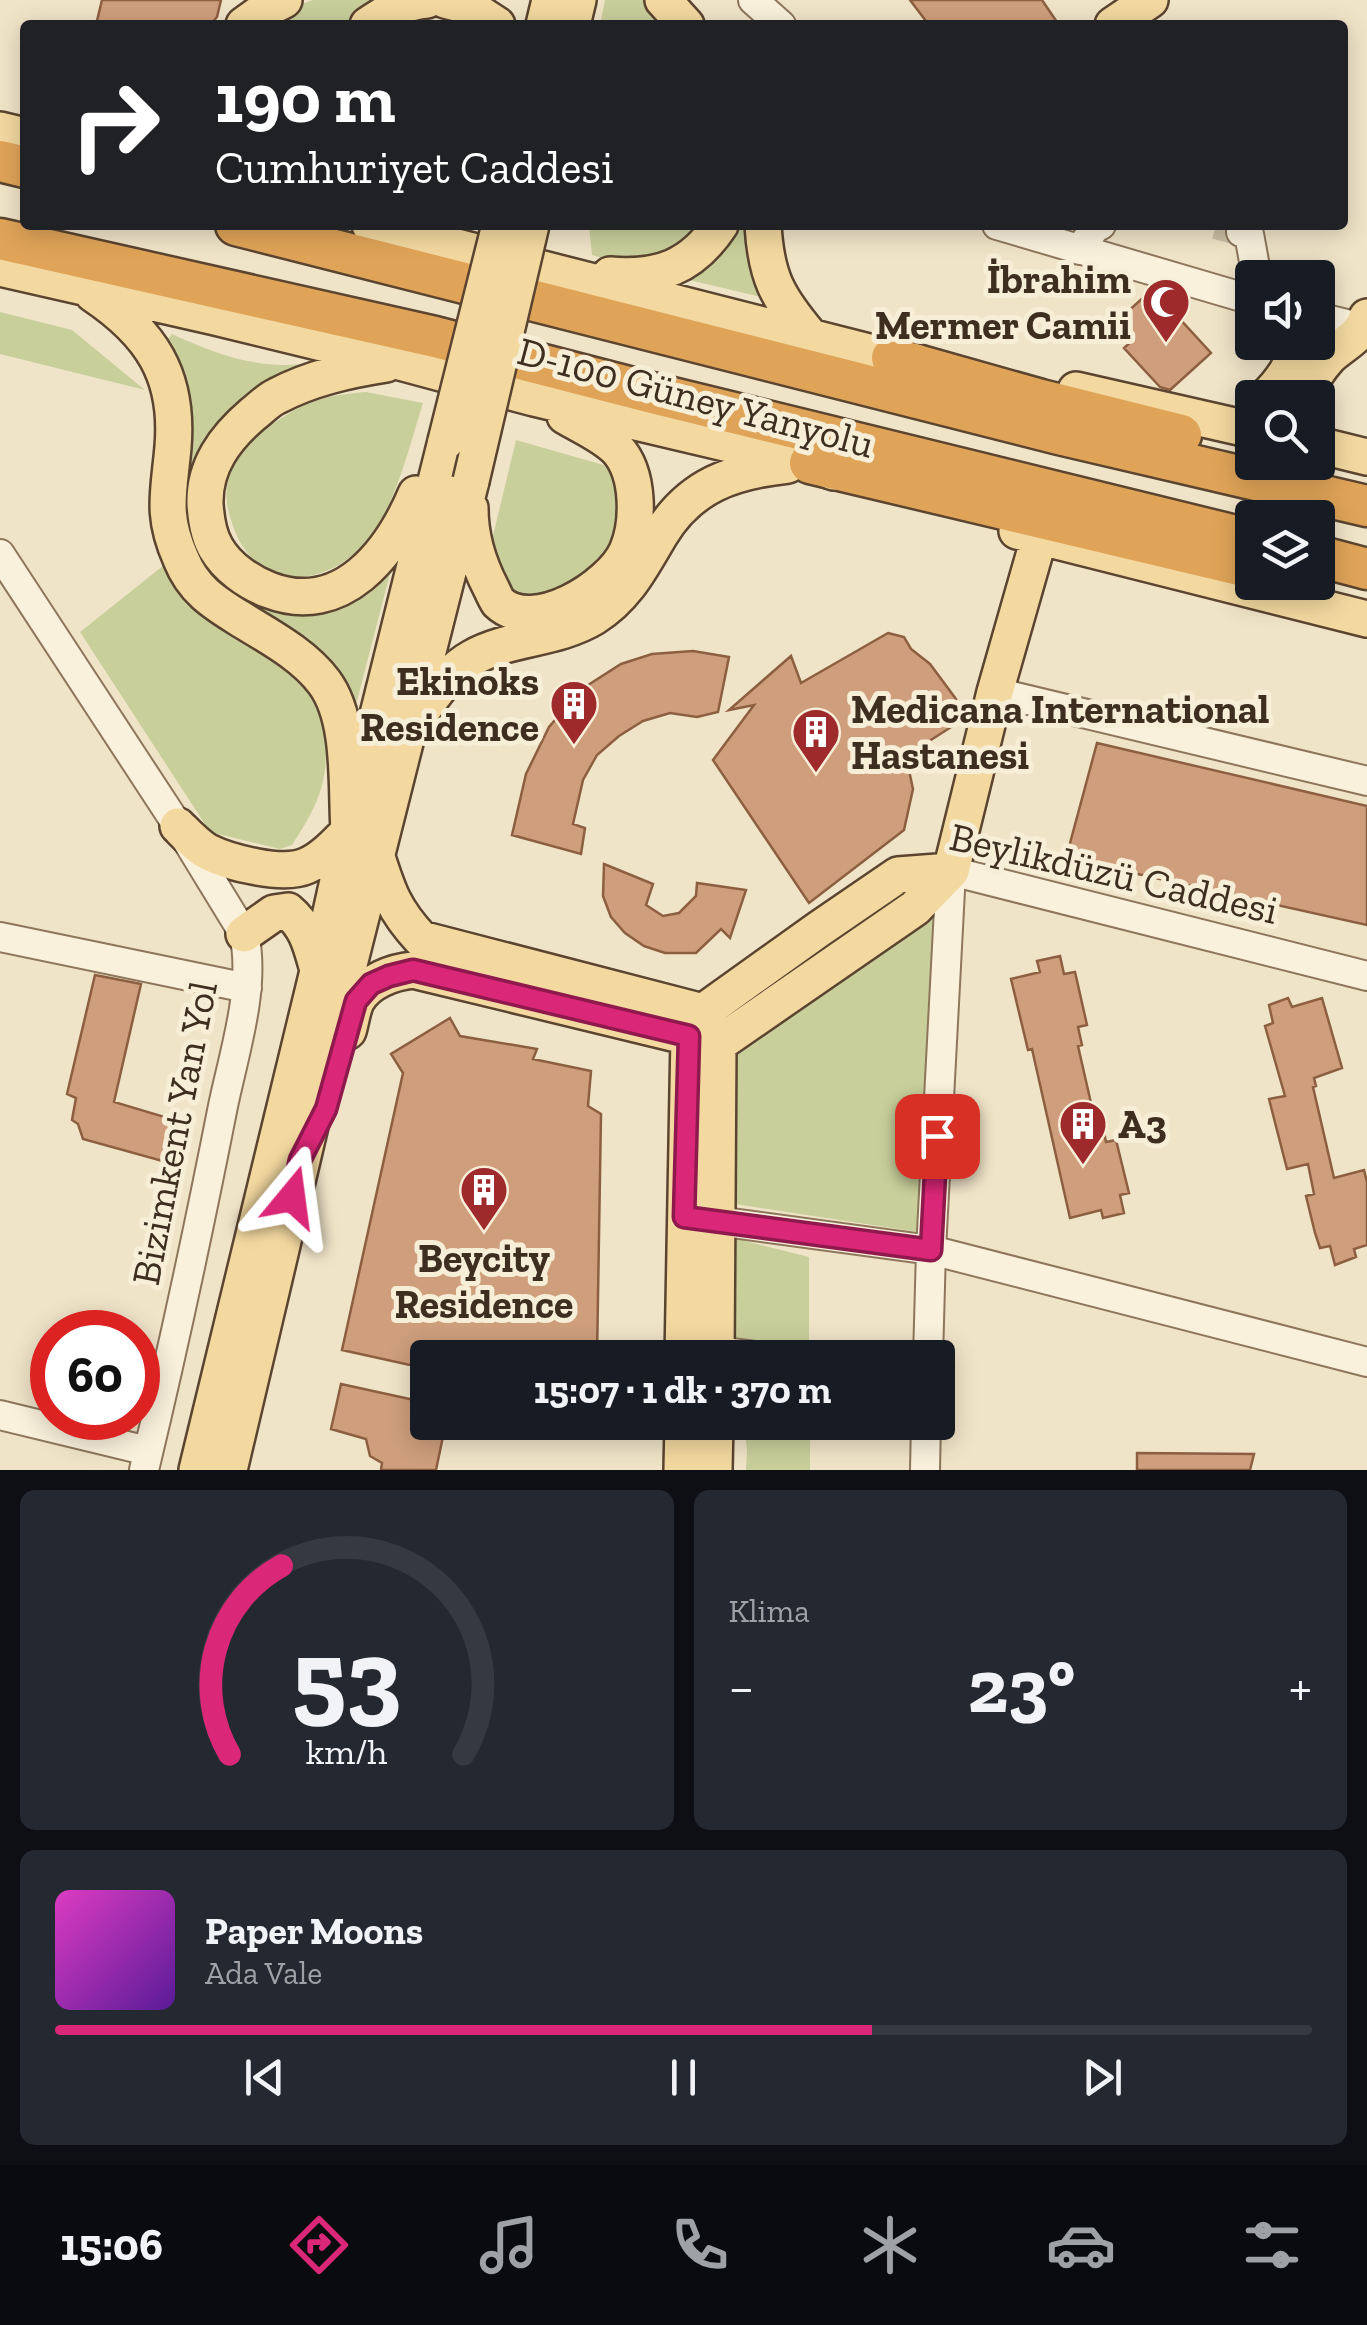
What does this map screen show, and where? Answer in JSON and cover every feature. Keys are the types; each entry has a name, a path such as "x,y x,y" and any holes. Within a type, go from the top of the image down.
{"highway":[{"path":"256,230 1041,430 1367,506"},
{"path":"0,239 435,336 1235,536"},
{"path":"892,358 1041,400 1235,426"},
{"path":"810,463 1235,564"},
{"path":"1335,472 1367,480"},
{"path":"1335,561 1367,569"},
{"path":"1335,586 1367,593"}],"main road":[{"path":"251,20 284,0"},
{"path":"375,20 388,11 427,0"},
{"path":"445,0 468,6 489,20"},
{"path":"662,0 681,20"},
{"path":"1120,20 1150,0"},
{"path":"402,230 562,276 892,358"},
{"path":"229,1470 300,1160 446,441 499,230"},
{"path":"197,1470 318,970 362,842 406,732 530,230"},
{"path":"562,276 654,275 700,250 716,230"},
{"path":"763,230 773,282 781,300 810,336"},
{"name":"D-100 Güney Yanyolu","path":"0,268 810,463 876,488 1040,538 1367,618"},
{"path":"84,288 128,320 160,360 174,416 166,513 183,566 213,602 294,653 326,684 344,743 362,842 404,921 422,939 703,1031"},
{"path":"1312,380 1366,324"},
{"path":"400,362 317,378 272,398 238,427 216,456 205,489 206,516 216,550 244,577 279,594 324,594 352,582 375,564 393,539 429,465 446,441"},
{"path":"470,481 470,524 482,572 497,602 527,612 550,610 572,603 614,570 626,554 633,531 634,488 630,471 620,452 608,442 534,398"},
{"path":"1335,450 1367,458"},
{"path":"406,732 454,672 471,658 576,626 614,602 689,499 744,472 810,463"},
{"path":"951,871 1040,538"},
{"path":"178,826 206,851 254,865 292,870 362,842"},
{"name":"Beylikdüzü Caddesi","path":"703,1031 819,929 898,875 951,871"},
{"path":"244,934 274,912 288,912 308,934 318,970"},
{"path":"300,1160 326,1109 356,1001 371,984 389,976 413,970 438,974 703,1031"},
{"path":"703,1031 705,1340"},
{"path":"682,1440 682,1470"},
{"path":"714,1470 715,1440"}],"street":[{"path":"753,0 775,20"},
{"path":"1014,230 1235,295"},
{"path":"1079,250 1094,230"},
{"path":"1242,232 1249,234 1254,260"},
{"path":"1335,319 1366,324"},
{"name":"Bizimkent Yan Yol","path":"0,554 178,826 244,934 248,949 246,988 209,1176 146,1460"},
{"path":"996,692 1367,781"},
{"path":"928,1340 951,871"},
{"name":"Beylikdüzü Caddesi","path":"951,871 1367,976"},
{"path":"0,937 246,988"},
{"path":"701,1219 931,1250 1367,1362"},
{"path":"0,1415 146,1460"},
{"path":"925,1470 926,1440"}],"green space":[{"path":"313,0 378,0 355,20 270,20"},
{"path":"605,0 647,0 665,20 601,20"},
{"path":"590,230 693,230 677,245 650,257 621,260 592,255"},
{"path":"724,230 753,230 765,298 681,278"},
{"path":"0,312 72,330 145,390 0,354"},
{"path":"172,334 235,358 268,364 302,364 303,369 256,386 227,415 192,499 268,602 385,568 391,570 352,720 219,594 186,542 164,344"},
{"path":"366,392 423,403 400,476 377,531 355,553 321,573 285,576 269,570 242,546 233,526 227,494 233,468 254,440 291,412 321,399"},
{"path":"516,440 607,466 622,483 624,511 613,547 575,591 522,597 504,581 492,540"},
{"path":"164,565 180,593 206,620 297,676 321,706 329,731 324,732 324,778 309,818 292,845 280,849 210,832 80,632"},
{"path":"925,915 939,922 925,1233 715,1201 724,1047"},
{"path":"721,1235 809,1257 809,1340 734,1340"},
{"path":"746,1440 810,1440 810,1470 746,1470"}],"building":[{"path":"102,0 221,0 214,20 97,20"},
{"path":"910,0 1042,0 1056,20 925,20"},
{"name":"İbrahim Mermer Camii","path":"1145,296 1160,312 1167,305 1211,353 1170,390 1160,387 1124,348 1134,339 1117,321"},
{"name":"Medicana International Hastanesi","path":"888,633 904,637 911,649 930,664 956,699 959,722 906,756 913,789 904,830 809,903 713,760 754,705 729,710 791,656 801,683"},
{"name":"Ekinoks Residence","path":"693,651 729,657 718,712 697,717 670,713 643,721 597,755 583,780 573,824 585,828 581,854 512,835 526,774 549,727 582,689 621,664 652,654"},
{"path":"1097,743 1367,806 1367,925 1066,858"},
{"path":"604,864 653,884 646,905 663,916 679,913 696,896 697,883 746,890 730,938 721,929 696,953 665,953 644,946 611,917 603,896"},
{"path":"1060,956 1064,974 1075,972 1087,1025 1078,1027 1082,1045 1078,1046 1096,1125 1102,1123 1106,1142 1116,1140 1129,1193 1120,1195 1124,1213 1103,1218 1101,1210 1070,1218 1032,1049 1028,1050 1011,979 1040,972 1037,961"},
{"path":"95,975 141,984 114,1102 178,1121 166,1162 83,1139 78,1124 72,1120 76,1098 67,1094"},
{"path":"1288,998 1292,1007 1322,998 1342,1068 1314,1078 1313,1087 1334,1178 1364,1170 1367,1182 1367,1245 1354,1249 1356,1257 1335,1265 1330,1246 1320,1248 1315,1233 1306,1196 1314,1194 1308,1164 1287,1169 1269,1099 1285,1096 1265,1026 1273,1023 1269,1005"},
{"name":"Beycity Residence","path":"450,1018 460,1036 537,1049 533,1059 591,1071 588,1106 601,1114 597,1340 410,1340 410,1365 342,1350 403,1073 391,1054"},
{"path":"341,1384 410,1399 410,1440 442,1440 436,1470 381,1470 382,1463 370,1456 366,1439 331,1429"},
{"path":"1137,1453 1254,1454 1250,1470 1137,1470"}],"tunnel":[{"path":"1234,230 1241,232"}],"place":[{"name":"İbrahim Mermer Camii","path":"1166,344"},
{"name":"Ekinoks Residence","path":"574,746"},
{"name":"Medicana International Hastanesi","path":"816,774"},
{"name":"A3","path":"1083,1166"},
{"name":"Beycity Residence","path":"484,1232"}],"route":[{"path":"292,1197 300,1160 326,1109 356,1001 371,984 413,970 689,1036 684,1217 931,1250 937,1136"}]}
